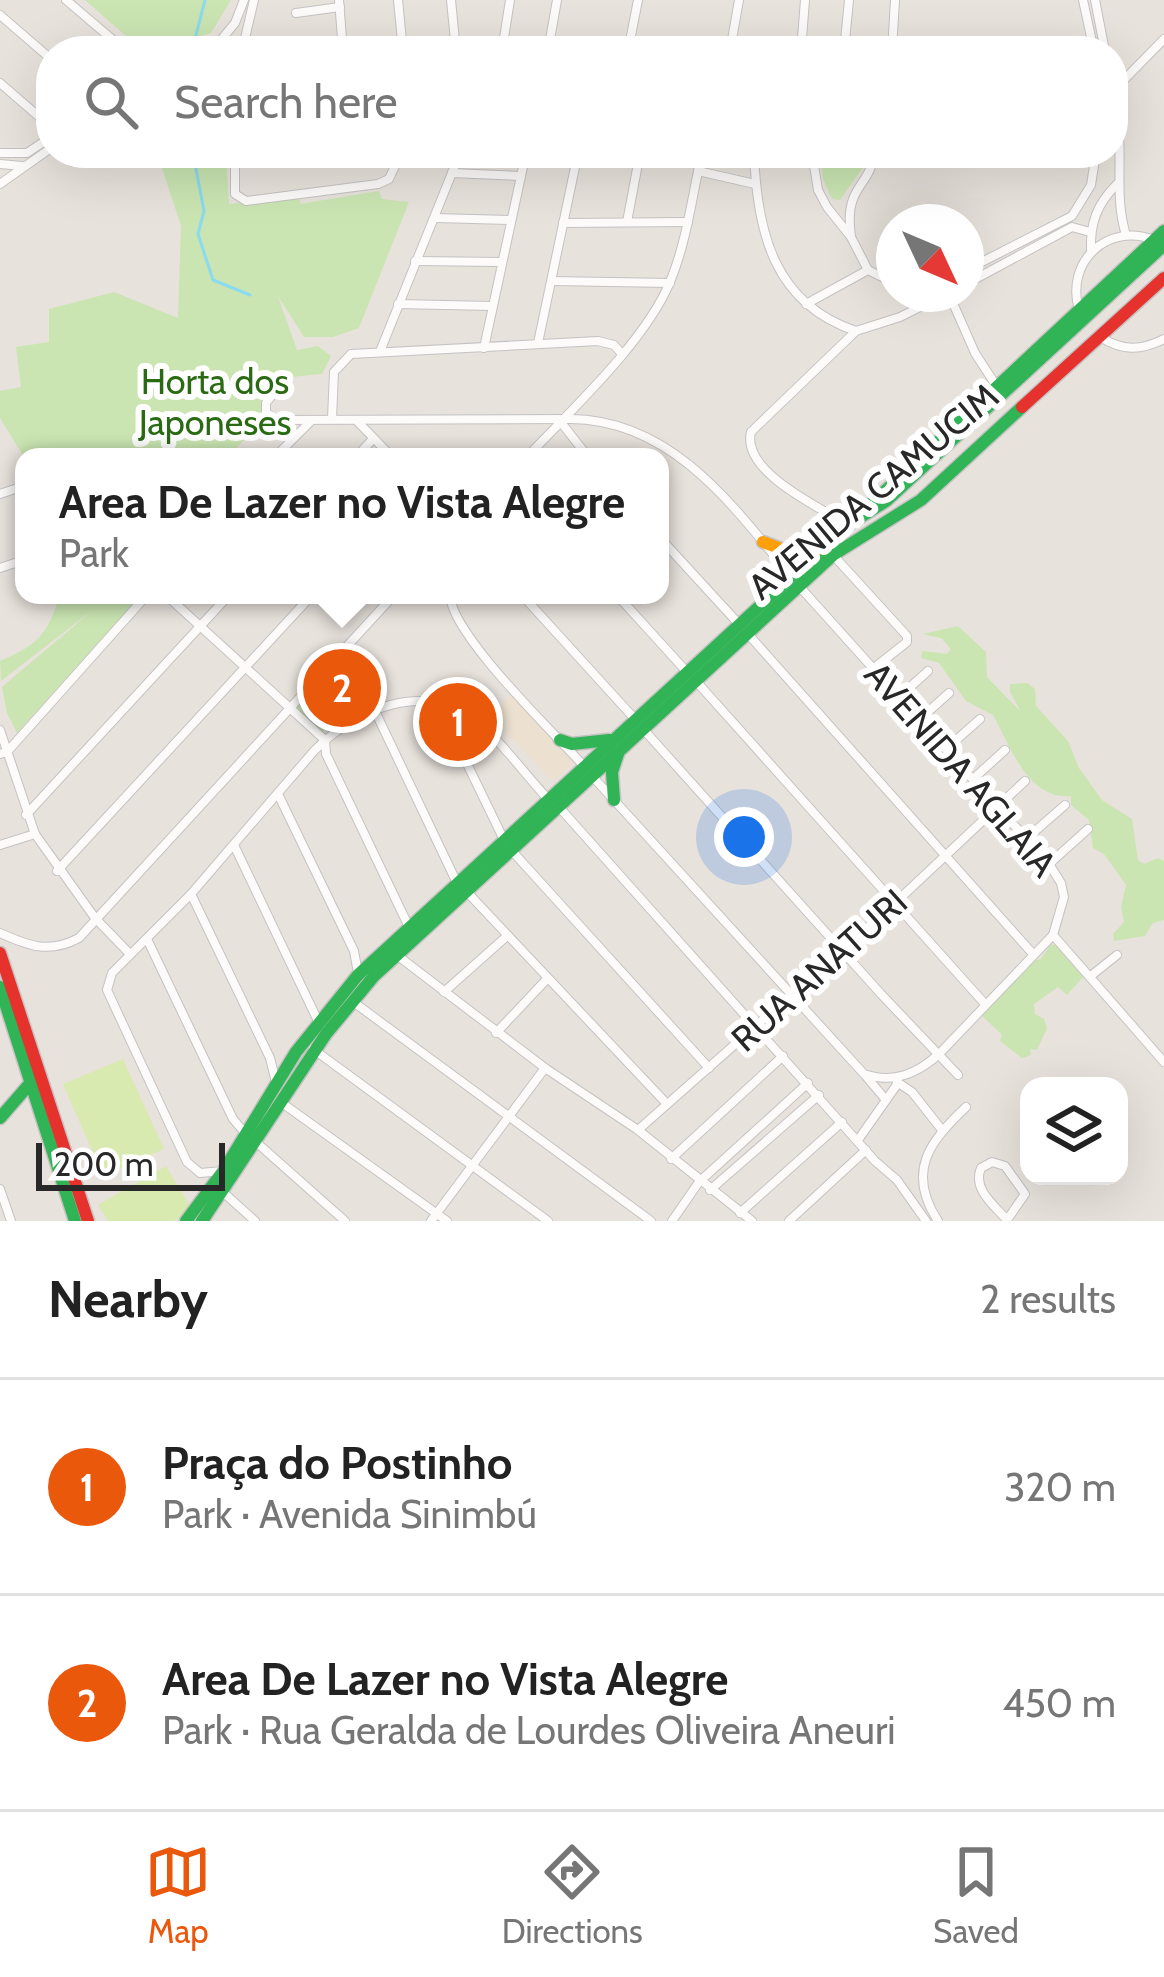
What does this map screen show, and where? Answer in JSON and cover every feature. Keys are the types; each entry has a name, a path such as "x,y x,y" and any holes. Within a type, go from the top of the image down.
{"main road":[{"name":"AVENIDA CAMUCIM","path":"848,525 886,501 1162,241"},
{"name":"AVENIDA CAMUCIM","path":"830,550 921,500 1164,278"},
{"name":"AVENIDA CAMUCIM","path":"462,887 830,550 848,525 997,387 1081,316"},
{"path":"1081,316 1099,336"},
{"path":"763,542 795,554 830,550"},
{"path":"560,740 615,745 614,800"},
{"path":"186,1221 409,927 462,887"},
{"path":"202,1221 224,1193 276,1082 318,1021 373,961 391,952 462,887"},
{"path":"0,953 75,1221"},
{"path":"0,988 88,1221"},
{"path":"0,1118 35,1078"}],"street":[{"path":"66,0 108,36"},
{"path":"224,36 244,0"},
{"path":"244,36 254,0"},
{"path":"398,0 402,36"},
{"path":"452,0 456,36"},
{"path":"504,36 510,0"},
{"path":"551,36 557,0"},
{"path":"631,36 638,0"},
{"path":"733,36 739,0"},
{"path":"802,36 806,0"},
{"path":"845,36 849,0"},
{"path":"893,36 895,0"},
{"path":"1083,0 1091,36"},
{"path":"1095,0 1102,36"},
{"path":"296,13 339,3 342,36"},
{"path":"0,15 36,46"},
{"path":"1128,76 1164,39"},
{"path":"0,83 36,114"},
{"path":"0,153 18,156 36,146"},
{"path":"1,181 36,159"},
{"path":"0,164 26,166"},
{"path":"235,168 236,194 246,201 378,184 389,179 394,168"},
{"path":"381,349 454,168"},
{"path":"484,348 523,168"},
{"path":"538,344 575,168"},
{"path":"627,222 637,168"},
{"path":"754,168 762,223 775,265 806,304 836,325 856,332"},
{"path":"814,168 827,207 851,237 868,270 876,274"},
{"path":"851,237 849,204 871,168"},
{"path":"984,261 1072,216 1091,185 1094,168"},
{"path":"1119,168 1119,213 1126,235"},
{"path":"535,448 622,354 670,283 698,170 755,184"},
{"path":"452,173 521,176"},
{"path":"984,274 1072,227 1096,209 1118,182"},
{"path":"827,207 849,204"},
{"path":"1090,252 1096,209"},
{"path":"435,218 512,220"},
{"path":"563,224 688,223"},
{"path":"1072,227 1090,232"},
{"path":"1081,316 1078,273 1090,252 1113,237 1126,235 1162,241"},
{"path":"416,261 502,262"},
{"path":"806,304 868,270"},
{"path":"552,281 670,283"},
{"path":"397,304 493,306"},
{"path":"848,525 810,506 754,456 749,446 751,432 856,332 910,312"},
{"path":"956,312 997,387"},
{"path":"1099,336 1127,349 1164,339"},
{"path":"332,418 334,372 351,353 598,341 614,345 622,354"},
{"path":"275,391 266,413 278,419 312,420"},
{"path":"356,419 381,448"},
{"name":"AVENIDA AGLAIA","path":"312,420 584,419 617,424 668,448"},
{"path":"284,448 312,420"},
{"path":"560,422 581,448"},
{"path":"364,448 372,440"},
{"name":"AVENIDA AGLAIA","path":"669,449 701,475 763,542 1061,883 1064,897 1053,935 939,1054 897,1080"},
{"path":"669,548 1034,954"},
{"path":"830,550 908,636 907,642 874,668"},
{"path":"3,753 139,604"},
{"path":"176,604 325,740 326,754 409,927"},
{"path":"26,815 221,604"},
{"path":"57,871 304,604"},
{"path":"0,933 41,949 61,947 79,938 386,604"},
{"path":"452,604 456,621 560,740 886,1100"},
{"path":"530,604 958,1075"},
{"path":"625,604 985,1004"},
{"path":"899,698 928,671"},
{"path":"920,719 949,693"},
{"path":"437,703 507,845 709,1068"},
{"path":"225,1170 208,1174 191,1168 113,1004 107,980 190,894 325,740 374,709 437,703 477,722 553,802 897,1180 926,1221"},
{"path":"374,709 462,887 667,1104"},
{"path":"946,749 980,719"},
{"path":"455,740 477,722"},
{"path":"0,730 3,753 34,834 57,871 130,953"},
{"path":"973,779 1005,750"},
{"name":"RUA ANATURI","path":"638,1130 1025,781"},
{"path":"278,794 354,952 358,975"},
{"path":"1027,839 1066,805"},
{"path":"1048,864 1088,829"},
{"path":"0,845 34,834"},
{"path":"234,845 318,1021"},
{"path":"190,894 271,1058 276,1082"},
{"path":"1053,935 1164,1062"},
{"path":"444,992 507,936"},
{"path":"147,939 233,1119 345,1221"},
{"path":"354,952 373,961"},
{"path":"391,952 544,1068 638,1130 752,1221"},
{"path":"1092,975 1117,955"},
{"path":"496,1033 546,980"},
{"path":"311,1000 329,1007"},
{"path":"351,1000 651,1221"},
{"path":"313,1049 548,1221"},
{"path":"671,1159 784,1056"},
{"path":"271,1058 287,1064"},
{"path":"433,1217 544,1068"},
{"path":"864,1074 897,1080 942,1130"},
{"path":"858,1140 897,1080"},
{"path":"672,1221 699,1182 808,1083"},
{"path":"710,1190 819,1095"},
{"path":"280,1101 433,1217 447,1221"},
{"path":"938,1221 927,1201 922,1175 928,1152 942,1130 966,1107"},
{"path":"740,1213 842,1122"},
{"path":"789,1221 866,1150"},
{"path":"992,1162 1005,1166 1025,1194 1007,1221 977,1180 981,1168 992,1162"},
{"path":"897,1180 913,1183 922,1175"},
{"path":"0,1189 10,1221"},
{"path":"224,1193 255,1221"}],"shaded area":[{"path":"515,691 575,758 553,781 489,715"}],"green space":[{"path":"85,0 231,0 211,33 126,36"},
{"name":"Horta dos Japoneses","path":"162,168 227,168 229,204 300,196 300,204 379,191 382,199 409,202 359,328 333,337 304,337 278,296 297,350 318,346 331,356 322,374 292,377 274,396 258,377 261,413 236,448 18,448 0,418 0,391 21,387 16,347 49,342 49,309 114,292 178,318 181,226"},
{"path":"822,168 862,168 840,200 832,199"},
{"path":"57,604 133,604 17,733 2,687 94,609 1,681 0,661 40,637"},
{"path":"958,626 986,652 987,677 1021,712 1010,684 1027,683 1035,689 1036,706 1068,741 1079,768 1102,800 1132,819 1138,860 1144,864 1158,858 1164,861 1164,920 1153,923 1145,936 1114,941 1113,934 1124,922 1121,907 1126,885 1104,854 1093,848 1089,820 1071,805 1071,796 1043,790 1032,781 993,715 966,701 939,663 921,658 922,651 947,654 951,649 941,638 923,634"},
{"path":"343,656 382,697 321,732 295,705"},
{"path":"1051,944 1061,947 1082,968 1083,977 1067,995 1058,987 1034,1004 1035,1014 1047,1028 1037,1050 1030,1049 1031,1055 1022,1058 1000,1041 1002,1035 981,1015 988,995 1032,958 1040,960"},
{"path":"123,1059 164,1149 103,1176 63,1084"},
{"path":"166,1166 192,1210 174,1221 108,1221 98,1205"}],"waterway":[{"path":"196,36 205,0"},
{"path":"196,168 204,211 198,234 213,280 250,295"}],"traffic: fast":[{"path":"868,507 1164,231"},
{"path":"186,1221 224,1170 296,1052 358,975 848,525 886,501 1164,245"},
{"path":"202,1221 326,1034 374,976 833,555 921,500 1022,407"},
{"path":"560,740 572,744 609,740"},
{"path":"614,800 612,772 618,754"},
{"path":"0,987 75,1221"},
{"path":"0,1118 33,1080"}],"traffic: slow":[{"path":"763,542 795,554 816,551"}],"traffic: jam":[{"path":"1022,407 1164,278"},
{"path":"0,953 88,1221"}],"place":[{"name":"Area De Lazer no Vista Alegre","path":"342,688"},
{"name":"Praça do Postinho","path":"458,722"}]}
